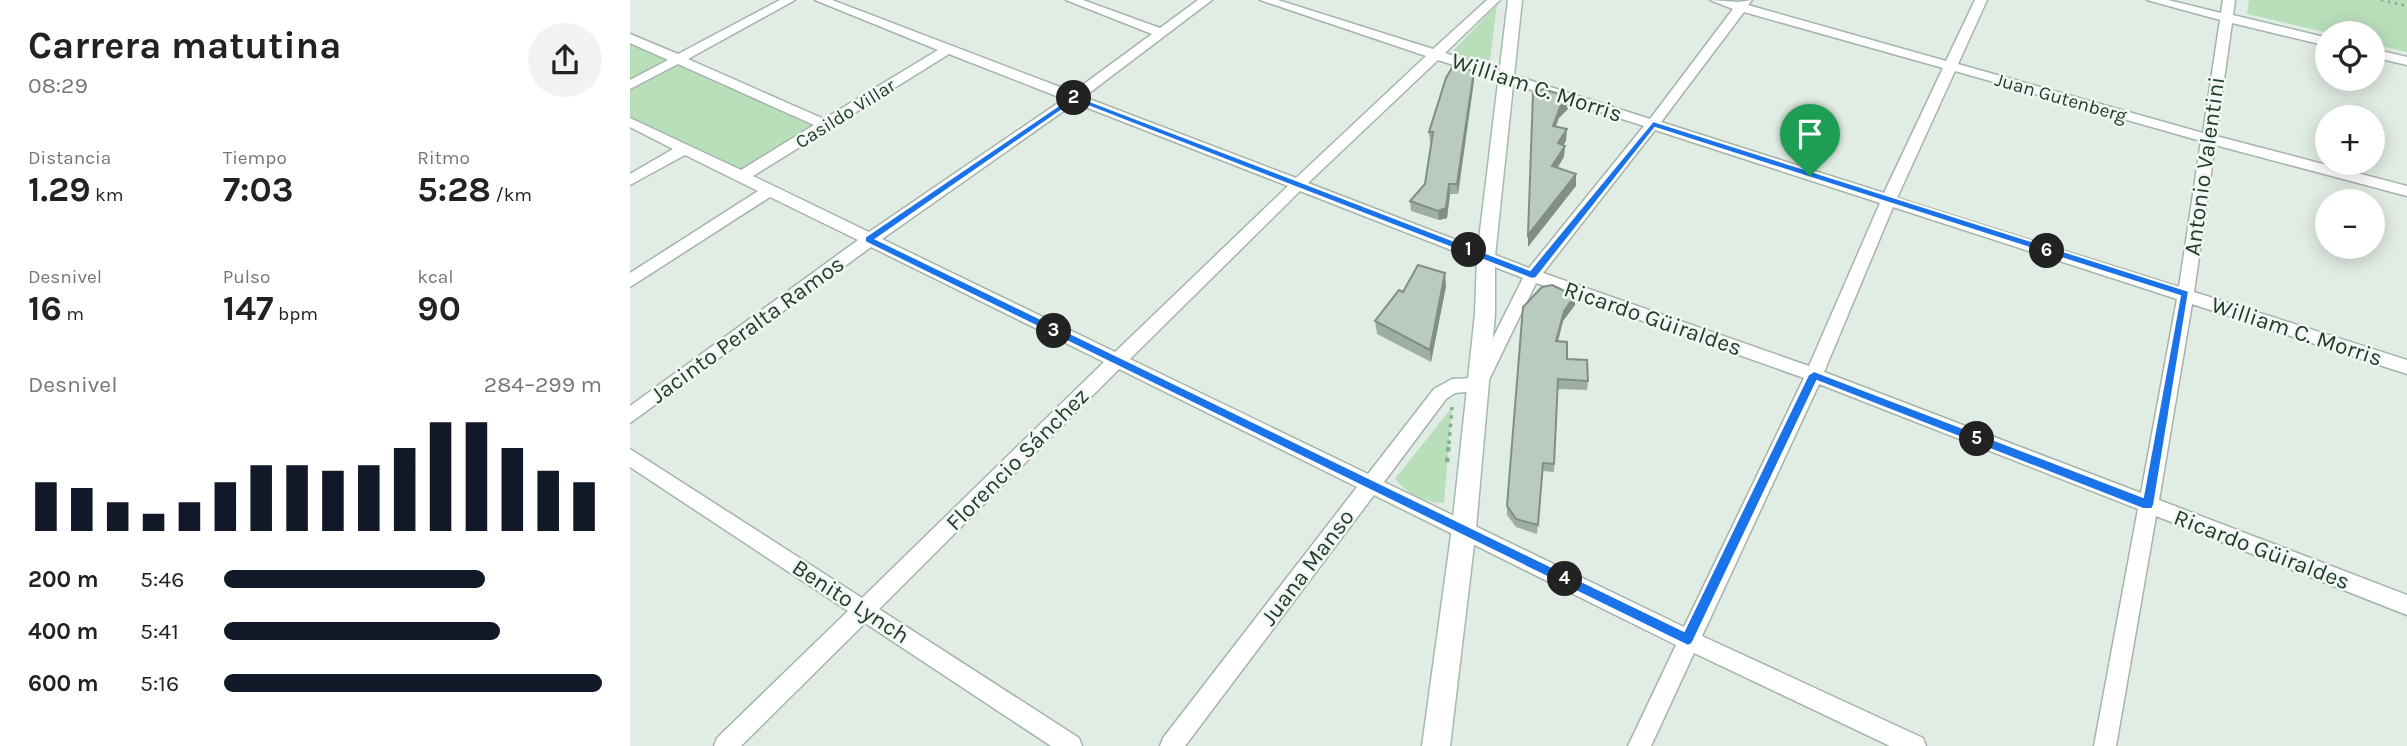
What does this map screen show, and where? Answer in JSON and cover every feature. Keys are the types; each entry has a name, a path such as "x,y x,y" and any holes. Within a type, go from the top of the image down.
{"main road":[{"path":"1436,746 1464,528 1485,314 1486,257 1515,0"}],"street":[{"path":"630,85 789,0"},
{"name":"Ricardo Güiraldes","path":"821,0 1532,275 1814,375 2407,606"},
{"path":"1072,0 1162,33"},
{"name":"Jacinto Peralta Ramos","path":"630,415 869,240 1074,98 1206,0"},
{"name":"William C. Morris","path":"1266,0 2407,367"},
{"name":"Florencio Sánchez","path":"725,746 1115,361 1494,0"},
{"name":"Juan Gutenberg","path":"1716,0 1743,3 2208,139 2407,191"},
{"path":"1639,746 1814,375 1888,202 1981,0"},
{"path":"2153,0 2228,9 2315,38"},
{"path":"1478,385 1532,275 1653,124 1743,3"},
{"name":"Antonio Valentini","path":"2105,746 2186,294 2228,9"},
{"path":"630,38 825,125"},
{"name":"Casildo Villar","path":"741,177 948,49"},
{"path":"2385,55 2407,61"},
{"path":"630,122 1115,361 1915,746"},
{"path":"630,180 684,149"},
{"path":"630,281 768,191"},
{"name":"Juana Manso","path":"1171,746 1440,394 1452,386 1478,385"},
{"name":"Benito Lynch","path":"630,457 1072,746"}],"path":[{"path":"2381,0 2407,6"},
{"path":"1446,475 1452,407"}],"green space":[{"path":"2249,0 2407,0 2407,52 2385,47 2385,21 2315,21 2315,30 2247,14"},
{"path":"1497,5 1490,60 1479,62 1452,52"},
{"path":"630,38 825,125 741,177 630,122"},
{"path":"1452,407 1444,503 1430,501 1411,493 1395,479"}],"building":[{"path":"1453,66 1474,71 1457,184 1449,184 1446,208 1438,211 1410,201 1425,184 1433,132 1429,132 1446,78"},
{"path":"1543,89 1569,97 1560,107 1553,126 1567,129 1558,143 1565,146 1552,166 1576,174 1528,235 1533,93"},
{"path":"1418,265 1445,273 1430,350 1375,321 1399,290 1403,292"},
{"path":"1552,285 1575,296 1564,311 1556,341 1567,342 1567,359 1587,360 1588,381 1558,379 1554,464 1543,463 1538,525 1516,519 1507,506 1523,307 1542,287"}],"route":[{"path":"1074,98 1532,275 1653,124 1810,176 2186,294 2147,505 1814,375 1688,639 869,240 1074,98"}]}
